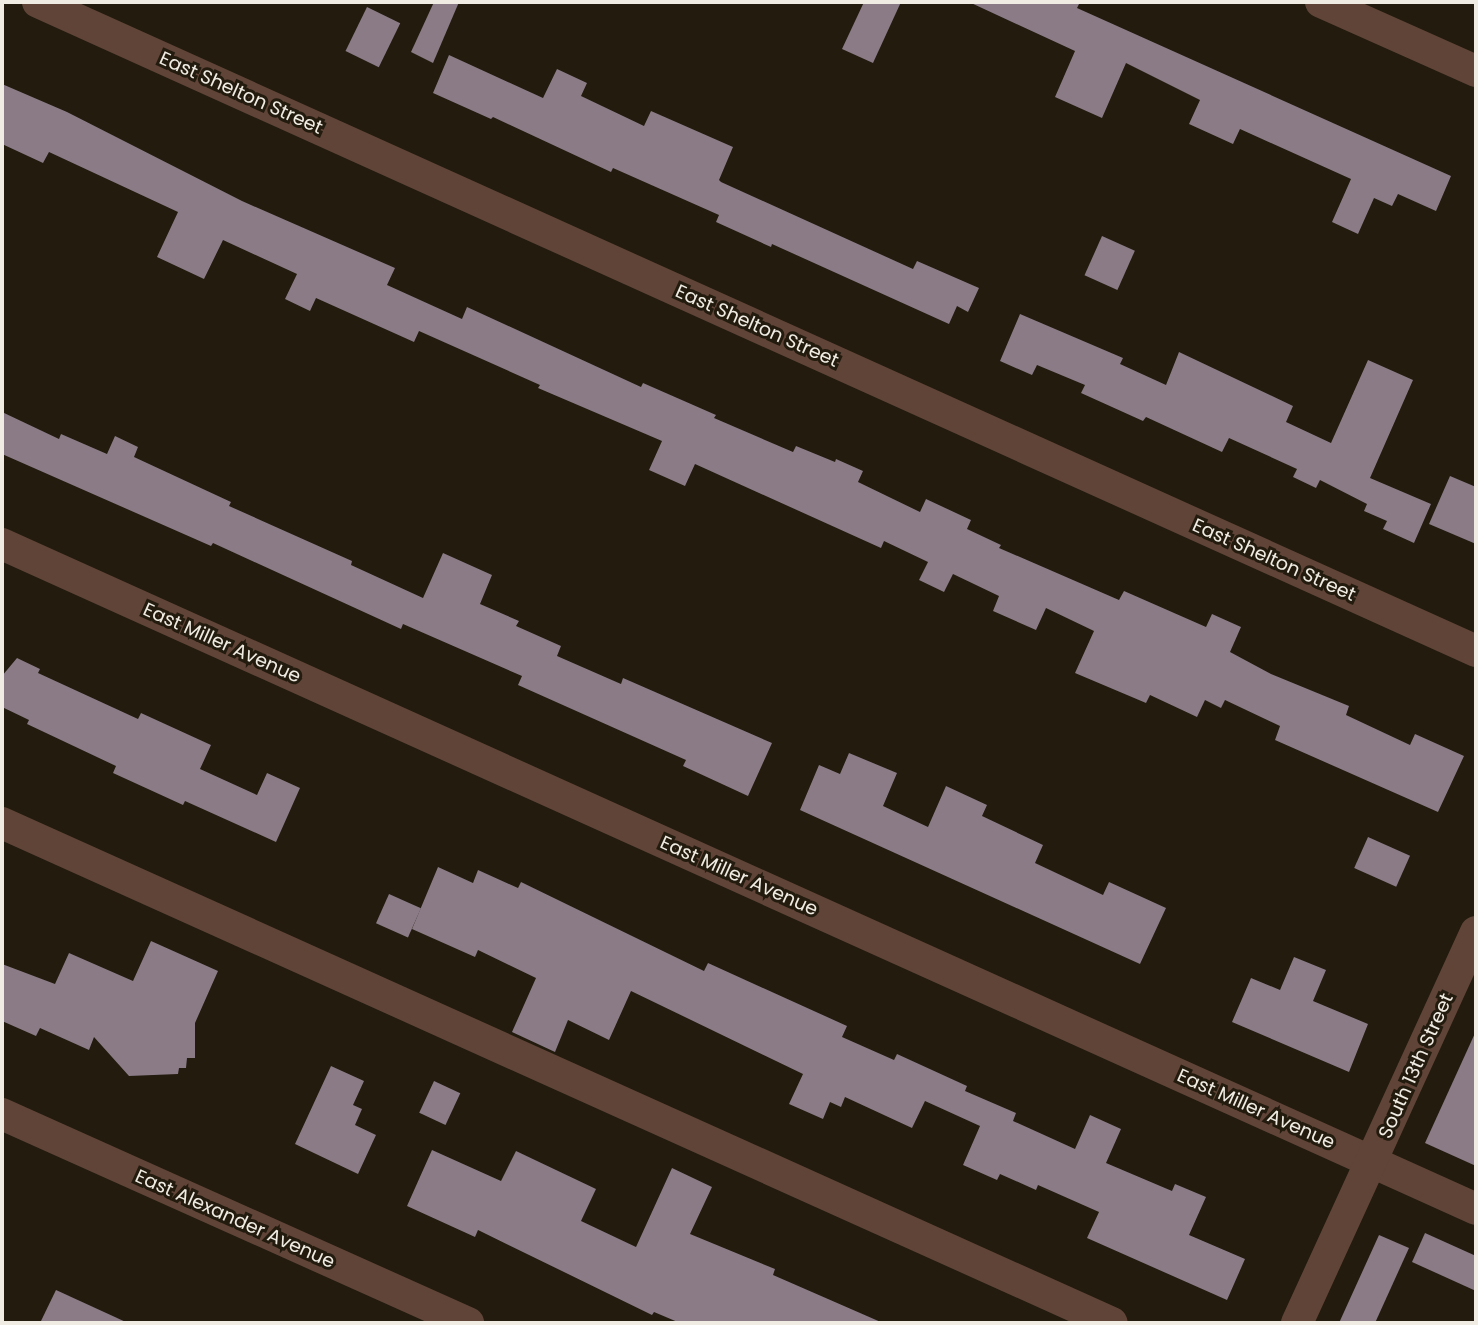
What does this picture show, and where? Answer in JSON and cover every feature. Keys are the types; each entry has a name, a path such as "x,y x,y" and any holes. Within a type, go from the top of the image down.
{"street":[{"name":"East Shelton Street","path":"38,2 1476,651"},
{"path":"1321,2 1476,71"},
{"name":"East Miller Avenue","path":"2,544 1476,1209"},
{"path":"2,823 1112,1323"},
{"name":"South 13th Street","path":"1297,1323 1476,932"},
{"name":"East Alexander Avenue","path":"2,1114 468,1323"}],"building":[{"path":"434,2 459,2 433,63 411,52"},
{"path":"864,2 901,2 873,63 842,49"},
{"path":"969,2 1080,2 1077,8 1451,176 1436,211 1398,194 1392,206 1374,198 1358,234 1332,222 1351,179 1240,129 1233,144 1189,124 1200,100 1126,63 1102,118 1055,97 1075,51"},
{"path":"367,7 400,23 379,67 346,51"},
{"path":"449,55 543,98 557,69 587,83 581,96 644,126 651,111 733,147 719,180 721,182 913,269 917,261 979,288 968,312 957,306 949,324 772,244 771,247 716,222 719,215 613,168 611,172 493,117 491,119 433,93"},
{"path":"2,84 67,112 242,201 395,268 387,285 462,319 467,307 641,387 643,383 716,415 714,418 793,452 796,446 835,462 836,459 863,471 858,482 920,512 926,499 971,520 967,529 1001,545 999,548 1119,600 1124,591 1206,627 1212,614 1241,627 1230,652 1271,674 1349,706 1346,715 1410,745 1415,734 1464,756 1438,812 1275,740 1280,726 1225,700 1221,708 1205,700 1197,717 1150,695 1146,703 1075,673 1094,631 1046,608 1036,630 993,611 999,596 953,574 944,592 919,580 928,562 884,541 881,548 695,464 685,486 649,470 662,441 538,388 540,385 419,331 414,342 316,298 310,311 285,299 297,274 223,240 204,279 157,257 178,212 49,152 43,163 2,144"},
{"path":"1102,236 1135,251 1117,290 1085,275"},
{"path":"1020,314 1123,358 1120,364 1166,385 1179,352 1293,406 1286,422 1331,443 1368,360 1413,380 1370,478 1431,504 1414,543 1383,529 1387,521 1364,511 1367,504 1320,480 1316,488 1293,477 1297,469 1229,438 1222,452 1146,417 1143,421 1081,393 1085,385 1037,365 1032,375 1000,361"},
{"path":"2,412 59,439 61,434 107,454 115,436 138,447 134,457 231,502 229,506 352,561 351,565 423,598 443,553 492,575 480,604 519,621 516,626 561,646 557,656 621,684 623,678 772,743 748,796 683,766 686,760 518,685 522,676 403,624 401,629 213,543 211,546 2,454"},
{"path":"1450,476 1476,487 1476,544 1429,524"},
{"path":"17,658 40,669 38,673 138,719 141,713 211,745 200,769 257,795 267,773 300,788 276,842 185,801 183,805 113,773 116,766 27,724 29,720 2,707 2,676"},
{"path":"849,753 897,773 883,806 928,827 946,786 987,805 982,816 1043,845 1035,863 1103,895 1109,882 1166,908 1140,964 800,810 819,765 840,774"},
{"path":"1368,837 1410,856 1396,887 1354,868"},
{"path":"438,867 473,883 478,870 518,888 521,882 704,971 708,963 847,1026 842,1037 894,1060 897,1054 967,1086 965,1091 1016,1113 1013,1121 1075,1149 1090,1115 1121,1129 1106,1163 1172,1191 1175,1184 1206,1197 1189,1235 1245,1259 1227,1300 1087,1238 1099,1212 1038,1185 1036,1190 1000,1174 997,1180 963,1165 980,1126 925,1101 912,1128 845,1097 841,1107 830,1102 823,1119 789,1104 803,1074 631,991 609,1040 568,1020 555,1052 512,1032 536,978 478,950 475,957 412,929"},
{"path":"389,894 421,908 408,937 376,923"},
{"path":"151,941 218,971 195,1023 195,1058 187,1058 186,1068 179,1068 178,1074 129,1076 94,1037 89,1050 40,1028 36,1036 2,1021 2,964 55,984 69,953 133,981"},
{"path":"1294,957 1326,970 1313,1001 1368,1024 1349,1072 1232,1022 1251,978 1280,990"},
{"path":"1476,1031 1476,1166 1425,1143"},
{"path":"331,1066 364,1081 353,1105 362,1109 355,1125 376,1135 358,1174 295,1144"},
{"path":"434,1081 460,1093 445,1125 419,1113"},
{"path":"432,1150 501,1181 516,1151 596,1189 581,1221 636,1247 672,1168 712,1187 690,1234 775,1269 773,1275 883,1323 680,1323 654,1312 652,1315 478,1230 475,1237 407,1206"},
{"path":"1425,1233 1476,1256 1476,1291 1412,1262"},
{"path":"1379,1235 1409,1248 1375,1323 1339,1323"},
{"path":"56,1290 128,1323 40,1323"}]}
